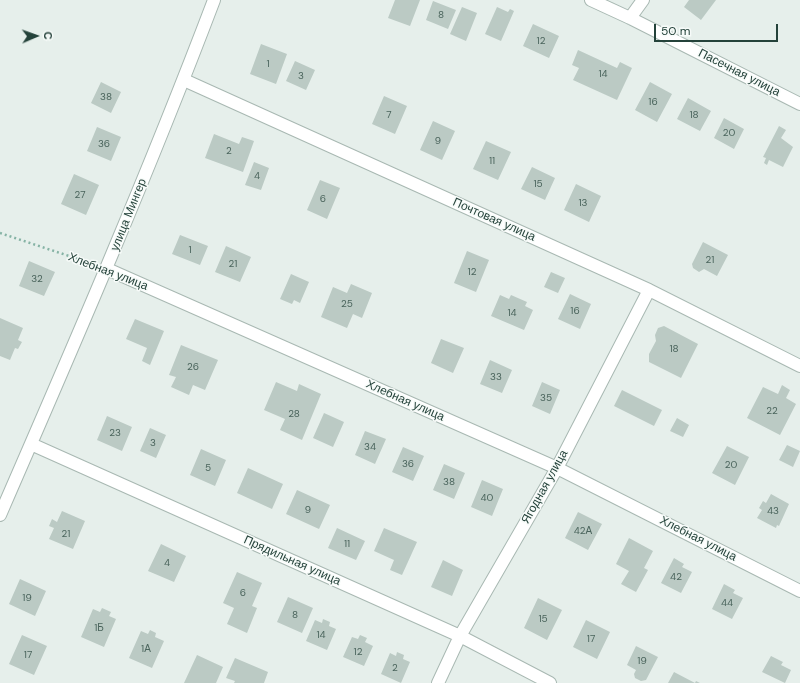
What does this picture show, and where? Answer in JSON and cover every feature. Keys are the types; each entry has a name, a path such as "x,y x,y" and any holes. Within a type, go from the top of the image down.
{"street":[{"name":"улица Мингер","path":"0,515 107,269 184,80 214,0"},
{"name":"Пасечная улица","path":"591,0 630,18 800,104"},
{"path":"630,18 644,0"},
{"name":"Почтовая улица","path":"184,80 649,290 800,366"},
{"name":"Хлебная улица","path":"107,269 557,468 800,591"},
{"name":"Ягодная улица","path":"438,683 460,636 557,468 649,290"},
{"name":"Прядильная улица","path":"31,444 460,636 550,683"}],"path":[{"name":"Хлебная улица","path":"0,234 107,269"}],"building":[{"path":"395,0 420,0 410,26 388,18"},
{"path":"689,0 716,0 701,20 684,7"},
{"path":"433,1 456,10 448,29 426,20"},
{"path":"462,7 477,13 466,41 450,34"},
{"path":"497,7 508,12 510,9 514,11 501,41 485,34"},
{"path":"533,24 559,36 549,58 523,46"},
{"path":"261,44 287,54 276,84 250,74"},
{"path":"578,50 617,68 620,62 632,68 617,100 573,80 579,68 572,65"},
{"path":"295,61 315,70 306,90 286,81"},
{"path":"101,82 121,92 111,113 91,103"},
{"path":"650,82 672,94 657,122 635,110"},
{"path":"384,96 407,106 395,134 372,124"},
{"path":"688,98 711,111 700,131 677,119"},
{"path":"724,118 744,129 734,149 714,138"},
{"path":"433,121 455,131 442,160 420,150"},
{"path":"779,126 786,130 781,138 793,147 783,167 769,160 767,165 764,163 766,158 763,157"},
{"path":"97,127 121,137 111,161 87,151"},
{"path":"214,134 239,144 242,137 254,141 243,172 205,158"},
{"path":"486,141 511,152 498,180 473,169"},
{"path":"254,162 269,168 261,190 245,185"},
{"path":"532,167 555,178 545,200 521,189"},
{"path":"74,174 99,185 86,215 61,204"},
{"path":"320,180 340,188 327,219 307,210"},
{"path":"576,184 601,196 589,222 564,210"},
{"path":"180,235 208,246 200,265 172,254"},
{"path":"703,242 728,255 717,276 704,269 699,272 693,268 692,264"},
{"path":"226,246 251,257 240,282 215,272"},
{"path":"467,251 489,260 476,292 454,283"},
{"path":"29,261 55,272 44,296 19,286"},
{"path":"551,272 565,278 558,293 544,287"},
{"path":"291,274 309,282 300,303 294,300 292,304 280,299"},
{"path":"351,284 372,293 362,318 353,314 347,328 321,317 333,287 347,293"},
{"path":"570,294 591,304 580,329 558,319"},
{"path":"500,295 509,299 511,295 527,302 525,306 533,310 524,330 491,316"},
{"path":"0,318 23,328 18,340 22,342 18,349 15,348 10,360 0,356"},
{"path":"135,319 164,331 150,365 142,361 147,348 126,339"},
{"path":"664,326 698,344 681,378 649,362 649,354 656,341 655,335 658,328"},
{"path":"441,339 464,348 453,373 431,363"},
{"path":"181,345 218,360 205,390 193,385 189,395 171,387 176,377 169,375"},
{"path":"490,360 512,370 502,393 480,384"},
{"path":"276,382 297,391 299,384 321,394 302,440 280,430 285,419 264,410"},
{"path":"542,382 560,390 550,414 532,406"},
{"path":"782,385 790,390 786,398 796,404 780,435 747,418 763,387 778,394"},
{"path":"622,390 662,410 654,426 614,406"},
{"path":"324,413 344,422 333,447 313,438"},
{"path":"107,416 132,427 122,451 97,440"},
{"path":"677,418 689,425 683,437 670,431"},
{"path":"150,428 166,435 156,458 140,451"},
{"path":"365,431 386,439 375,464 355,455"},
{"path":"787,445 800,451 793,467 779,460"},
{"path":"727,446 749,457 735,485 712,473"},
{"path":"403,447 424,456 413,481 392,472"},
{"path":"201,449 226,460 215,486 190,475"},
{"path":"444,464 465,473 454,499 433,490"},
{"path":"248,468 283,484 272,509 237,493"},
{"path":"482,480 503,489 492,516 471,507"},
{"path":"297,490 330,505 319,529 286,514"},
{"path":"771,494 789,504 779,526 777,525 776,528 757,518 762,510 759,508 763,501 766,503"},
{"path":"62,511 85,521 73,549 49,539 54,528 49,526 52,519 57,522"},
{"path":"578,512 602,524 588,550 565,538"},
{"path":"337,528 365,541 356,560 328,548"},
{"path":"384,528 417,542 402,575 390,570 394,560 374,551"},
{"path":"629,538 653,551 644,568 648,570 636,592 621,584 629,571 616,564"},
{"path":"161,544 186,556 174,582 148,571"},
{"path":"674,558 684,564 682,567 692,572 681,593 661,583"},
{"path":"443,560 463,570 452,596 431,587"},
{"path":"237,572 262,583 252,606 257,608 247,633 227,624 234,608 223,603"},
{"path":"20,579 46,591 35,616 9,604"},
{"path":"724,584 735,590 733,593 743,598 732,619 712,609"},
{"path":"288,597 313,608 302,633 277,622"},
{"path":"538,598 562,610 547,640 524,628"},
{"path":"102,608 111,612 109,616 116,619 104,647 81,637 93,609 100,612"},
{"path":"323,619 330,622 329,626 336,629 327,650 306,641 315,620 322,623"},
{"path":"586,620 610,632 597,659 573,647"},
{"path":"150,630 156,633 155,637 164,641 152,668 129,658 141,631 148,634"},
{"path":"22,635 47,646 34,675 9,664"},
{"path":"360,635 367,638 365,642 373,646 364,666 343,657 352,637 358,639"},
{"path":"636,646 658,657 646,680 641,681 635,678 634,674 636,670 627,665"},
{"path":"397,652 404,655 403,659 410,662 401,683 381,674 390,653 396,656"},
{"path":"197,655 223,667 216,683 184,683"},
{"path":"771,656 783,662 781,665 791,670 785,683 762,672"},
{"path":"235,658 268,672 264,683 234,683 235,681 226,678"},
{"path":"674,672 695,683 668,683"}]}
